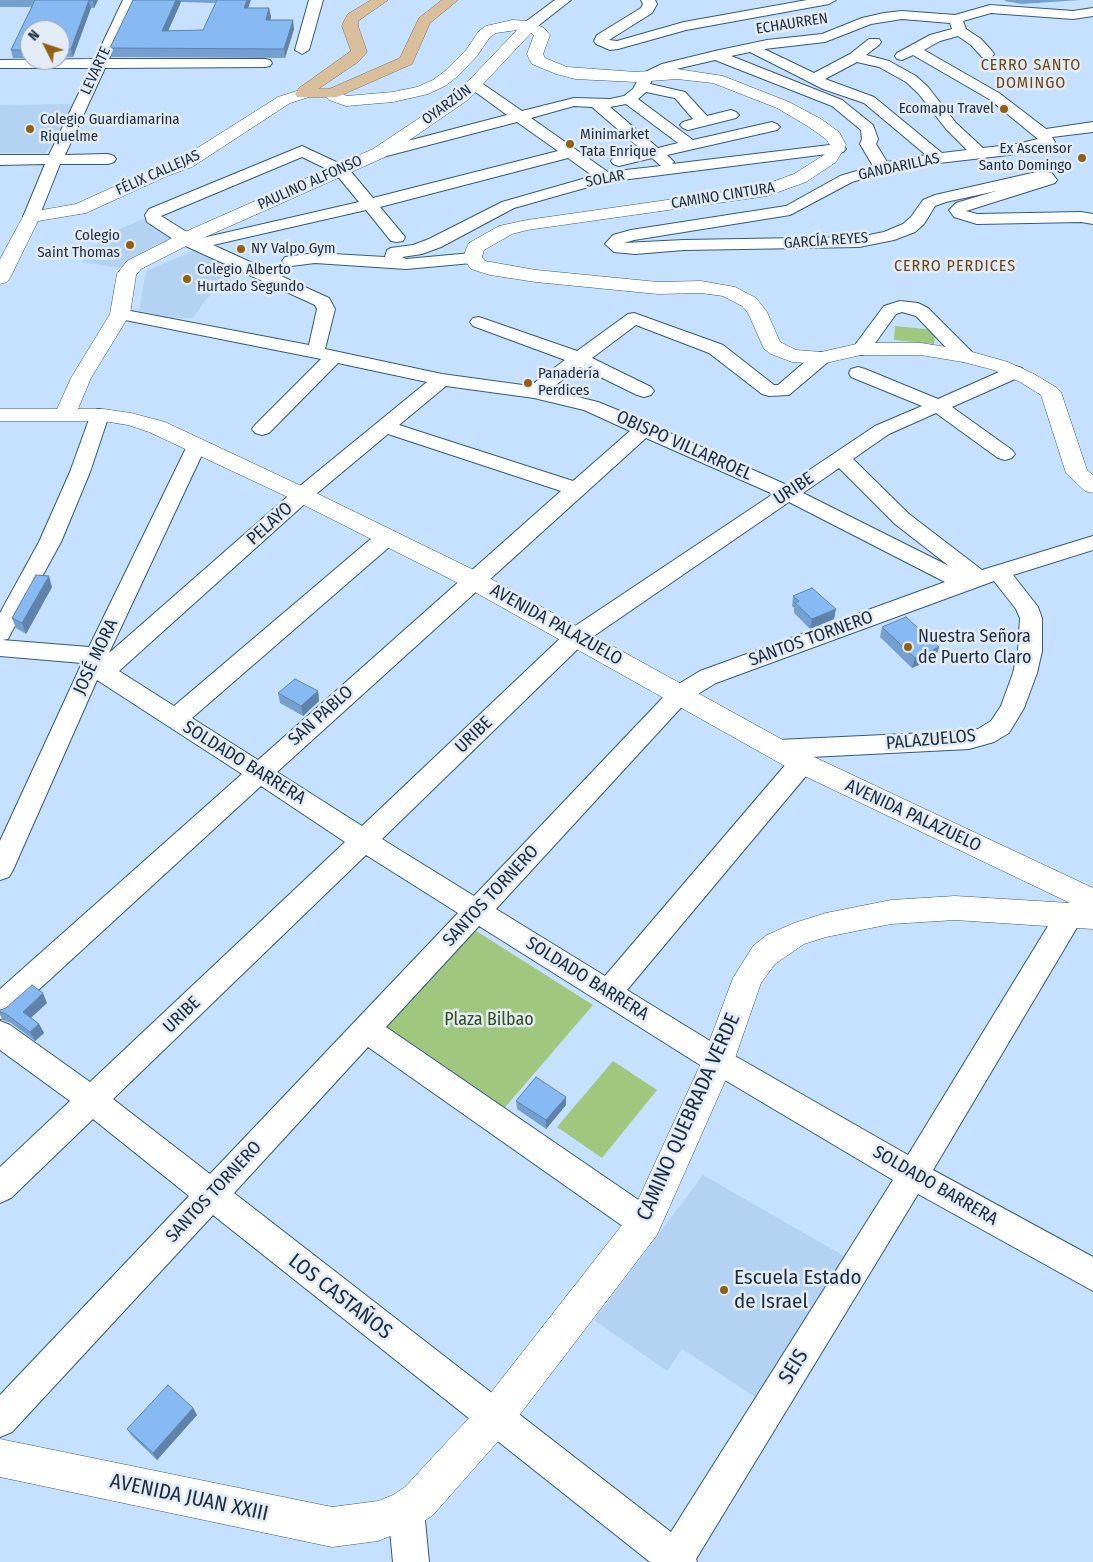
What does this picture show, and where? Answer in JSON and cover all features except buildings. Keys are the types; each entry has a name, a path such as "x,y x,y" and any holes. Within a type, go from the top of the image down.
{"main road":[{"path":"303,94 359,52 350,26 351,21 353,17 381,0"},
{"path":"303,94 331,94 406,61 424,21 451,0"}],"street":[{"name":"LEVARTE","path":"0,278 31,217 99,63 130,0"},
{"path":"302,50 316,0"},
{"path":"528,26 564,0"},
{"path":"648,0 650,4 647,10 602,38 601,41 610,46 618,45 684,26 829,0"},
{"name":"ECHAURREN","path":"644,82 666,67 750,47 825,38 867,21 884,17 902,15 960,22 990,9 1073,15 1093,12"},
{"path":"1073,15 1078,29"},
{"path":"960,22 987,54"},
{"path":"884,64 914,50 960,22 980,26"},
{"path":"331,94 346,100 393,97 422,91 439,83 451,74 472,53 484,34 491,28 512,25 528,26 539,31 542,35 535,54 538,61 547,66 575,74 644,82 680,95 704,122"},
{"name":"OYARZÚN","path":"379,153 463,96 528,26"},
{"path":"814,79 855,57 874,42 844,31"},
{"path":"750,47 814,79 857,95 878,106 940,158"},
{"path":"914,50 981,87 1016,111 1045,138"},
{"path":"715,55 838,103 868,128 870,139 868,144 882,168"},
{"path":"855,57 884,64 911,79 923,90 951,126 979,153"},
{"path":"0,64 265,63"},
{"path":"644,82 677,74 724,82 783,105 815,122 833,136 838,147"},
{"path":"644,82 640,91 628,99 716,164"},
{"path":"475,85 604,177"},
{"name":"FÉLIX CALLEJAS","path":"31,217 80,209 161,172 186,163 284,100 303,94"},
{"name":"PAULINO ALFONSO","path":"65,414 81,378 120,314 130,270 379,153 574,102 610,103 628,99"},
{"path":"595,102 658,153 674,169"},
{"path":"671,129 731,115"},
{"path":"589,167 694,146 772,127"},
{"name":"GANDARILLAS","path":"613,244 619,239 631,236 790,210 846,179 882,168 940,158 1017,149 1045,138 1093,127"},
{"name":"SOLAR","path":"396,262 393,254 416,250 435,243 508,205 604,177 868,144"},
{"name":"CAMINO CINTURA","path":"472,258 476,247 492,237 506,230 527,225 772,190 807,174 830,158 838,147"},
{"path":"262,429 325,352 326,309 323,302 191,241 153,218 155,212 302,151 341,170 397,236"},
{"path":"191,241 371,204 568,153"},
{"path":"0,160 108,160"},
{"name":"GARCÍA REYES","path":"613,244 620,248 635,249 684,245 859,242 888,236 909,228 918,220 929,203 941,198 1041,176 1048,178 1047,182 962,206 957,210 960,214 977,219 1082,217 1093,219"},
{"path":"291,261 314,258 422,264 472,258 478,265 490,269 536,276 658,288 701,287 728,291 742,297 754,307 774,348 792,356 821,358 861,349 921,349 987,361 1014,372 1050,392 1077,473 1093,486"},
{"path":"861,349 890,310 906,306 922,312 965,356"},
{"name":"OBISPO VILLARROEL","path":"120,314 325,352 442,380 534,392 591,406 645,428 981,578"},
{"path":"534,392 580,360 634,318 716,349 769,390 782,391 821,358"},
{"path":"480,322 580,360 644,391"},
{"name":"URIBE","path":"0,1188 577,636 882,430 1014,372"},
{"path":"858,373 937,405 1005,454"},
{"name":"PELAYO","path":"96,666 442,380"},
{"name":"AVENIDA PALAZUELO","path":"0,415 99,415 144,423 196,446 473,580 577,636 802,763 1085,911"},
{"path":"0,633 50,542 80,472 99,415"},
{"path":"386,427 576,489"},
{"name":"SAN PABLO","path":"0,1007 259,772 645,428"},
{"name":"JOSÉ MORA","path":"0,870 96,666 196,446"},
{"path":"840,458 902,519 981,578"},
{"path":"174,720 387,537"},
{"name":"SANTOS TORNERO","path":"0,1420 680,694 708,677 981,578 1093,543"},
{"name":"PALAZUELOS","path":"778,749 969,740 985,736 1000,726 1012,708 1024,673 1030,651 1031,618 1027,607 981,578"},
{"path":"0,648 96,666"},
{"name":"SOLDADO BARRERA","path":"96,666 174,720 718,1060 913,1175 1093,1275"},
{"path":"608,992 802,763"},
{"name":"CAMINO QUEBRADA VERDE","path":"392,1516 419,1501 494,1417 645,1223 718,1060 743,992 755,966 778,944 794,935 858,917 923,909 1085,911"},
{"name":"SEIS","path":"677,1561 913,1175 1085,911"},
{"path":"366,1029 645,1223"},
{"name":"LOS CASTAÑOS","path":"0,1034 93,1101 211,1196 677,1561"},
{"name":"AVENIDA JUAN XXIII","path":"0,1458 332,1527 392,1516"},
{"path":"392,1516 411,1562"}],"shaded area":[{"name":"Colegio Guardiamarina Riquelme","path":"73,104 46,153 0,153 0,105"},
{"name":"Colegio Saint Thomas","path":"147,217 176,238 119,268 82,262 89,251 111,233"},
{"name":"Colegio Alberto Hurtado Segundo","path":"200,248 242,268 207,298 193,318 171,318 139,311 146,271"},
{"name":"Escuela Estado de Israel","path":"703,1175 851,1260 761,1401 682,1349 667,1371 594,1320"}],"green space":[{"path":"895,326 935,330 934,344 894,340"},
{"name":"Plaza Bilbao","path":"473,929 593,1005 501,1112 379,1028"},
{"path":"613,1061 657,1090 602,1158 557,1127"}],"place":[{"name":"Ecomapu Travel","path":"1004,109"},
{"name":"Colegio Guardiamarina Riquelme","path":"30,129"},
{"name":"Minimarket Tata Enrique","path":"570,144"},
{"name":"Ex Ascensor Santo Domingo","path":"1082,158"},
{"name":"Colegio Saint Thomas","path":"130,245"},
{"name":"NY Valpo Gym","path":"241,249"},
{"name":"Colegio Alberto Hurtado Segundo","path":"187,279"},
{"name":"Panadería Perdices","path":"528,383"},
{"name":"Nuestra Señora de Puerto Claro","path":"908,647"},
{"name":"Escuela Estado de Israel","path":"724,1290"}],"district":[{"name":"CERRO SANTO DOMINGO","path":"1031,75"},
{"name":"CERRO PERDICES","path":"955,267"}]}
